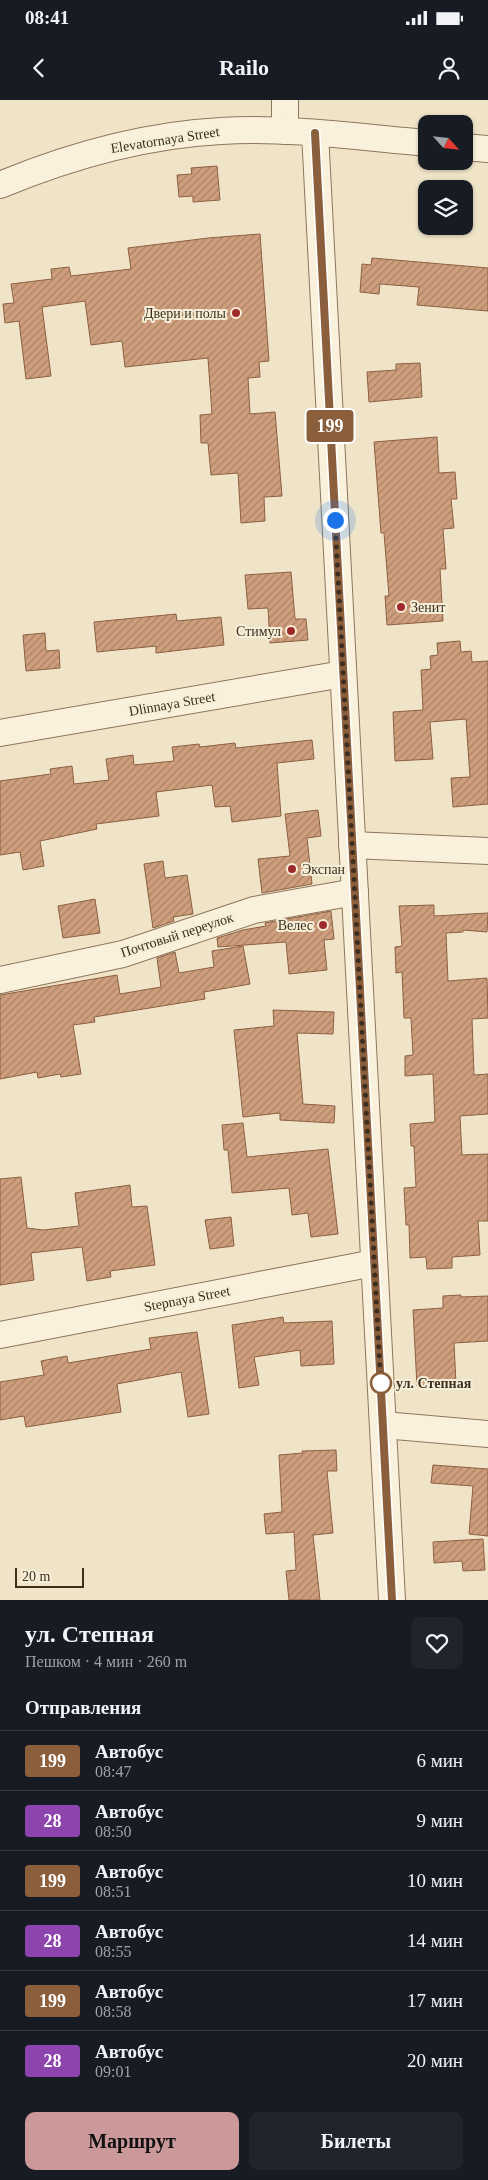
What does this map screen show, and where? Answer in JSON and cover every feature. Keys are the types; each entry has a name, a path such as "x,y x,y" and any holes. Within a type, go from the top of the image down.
{"street":[{"path":"285,100 285,131"},
{"name":"Elevatornaya Street","path":"0,185 44,167 133,142 221,131 285,131 418,142"},
{"path":"315,133 392,1600"},
{"path":"473,148 488,149"},
{"name":"Dlinnaya Street","path":"0,733 343,674"},
{"path":"352,845 488,852"},
{"name":"Почтовый переулок","path":"0,980 123,954 254,910 354,892"},
{"name":"Stepnaya Street","path":"0,1335 374,1263"},
{"path":"383,1425 488,1434"}],"building":[{"path":"217,166 220,200 193,202 193,196 179,197 177,175 192,174 191,168"},
{"path":"260,234 269,361 259,362 260,377 248,378 250,414 275,412 282,496 264,497 265,521 241,523 238,473 211,475 208,443 201,443 200,415 212,414 208,358 125,367 122,341 91,345 85,301 42,307 51,376 26,379 19,321 5,323 3,304 14,303 11,284 52,279 51,269 69,267 71,276 131,269 128,248 208,238"},
{"path":"372,258 488,268 488,311 417,305 419,287 380,284 379,294 360,292 362,264 371,265"},
{"path":"420,363 422,397 369,402 367,372 396,370 396,364"},
{"path":"437,437 439,473 455,472 457,499 451,499 454,528 443,529 446,569 440,569 443,621 387,625 385,596 389,596 384,533 381,533 374,442"},
{"path":"291,572 295,619 306,619 308,640 270,643 268,608 248,609 245,575"},
{"path":"176,614 177,621 221,617 224,645 156,653 156,646 97,652 94,622"},
{"path":"45,633 46,651 59,650 60,668 26,671 23,635"},
{"path":"460,641 461,652 471,651 472,662 488,661 488,804 453,807 451,778 470,777 466,719 430,722 433,759 395,761 393,712 423,710 421,670 431,669 430,656 438,655 437,643"},
{"path":"312,740 314,759 277,763 281,816 232,822 230,806 215,807 212,785 156,792 159,816 96,824 97,829 40,841 44,866 23,870 20,852 0,855 0,781 51,774 50,769 72,766 74,784 109,780 106,759 133,755 134,765 174,761 172,747 199,744 200,747 235,743 236,748"},
{"path":"318,810 321,836 307,838 312,884 262,893 258,859 290,856 285,814"},
{"path":"163,861 165,878 187,875 193,914 173,917 174,921 153,928 144,864"},
{"path":"95,899 100,933 63,938 58,906"},
{"path":"434,905 434,916 488,913 487,932 463,930 463,932 446,933 448,981 487,978 488,1018 472,1019 474,1075 488,1074 488,1114 460,1116 462,1155 488,1154 488,1221 478,1221 480,1255 452,1257 452,1268 427,1269 426,1257 410,1258 409,1225 406,1225 404,1188 416,1187 414,1146 411,1146 410,1124 435,1122 433,1074 405,1076 405,1056 413,1055 411,1018 404,1018 402,972 396,973 395,947 402,946 399,906"},
{"path":"331,911 334,939 324,940 327,970 289,974 286,942 218,947 217,938 243,930 266,926 265,923"},
{"path":"243,946 250,984 204,992 205,999 94,1017 95,1022 73,1025 81,1074 61,1077 60,1074 38,1078 37,1072 0,1079 0,995 117,975 120,994 161,987 157,958 175,952 179,973 214,967 212,951"},
{"path":"273,1010 334,1012 333,1034 297,1033 303,1104 335,1106 334,1123 280,1120 280,1113 243,1117 234,1030 274,1026"},
{"path":"243,1123 247,1157 328,1149 338,1234 311,1237 308,1213 292,1215 289,1188 232,1193 228,1150 224,1150 222,1125"},
{"path":"21,1177 27,1228 43,1230 79,1226 75,1193 130,1185 132,1207 147,1206 155,1265 110,1271 111,1277 87,1281 82,1247 31,1253 34,1280 0,1285 0,1179"},
{"path":"231,1217 234,1246 210,1249 205,1220"},
{"path":"461,1295 461,1297 488,1296 488,1341 454,1343 456,1384 417,1386 413,1310 443,1308 443,1296"},
{"path":"283,1317 284,1323 332,1321 334,1364 301,1366 300,1350 254,1357 259,1385 239,1388 232,1325"},
{"path":"197,1332 209,1414 188,1417 181,1372 117,1384 121,1412 26,1427 24,1416 0,1420 0,1382 44,1375 41,1361 67,1356 68,1363 151,1349 149,1338"},
{"path":"336,1450 337,1471 327,1471 333,1533 313,1535 320,1600 289,1600 286,1571 296,1570 294,1532 266,1534 264,1514 282,1512 279,1455 303,1453 302,1451"},
{"path":"433,1465 488,1469 488,1536 469,1534 473,1486 431,1483"},
{"path":"483,1539 485,1570 463,1571 462,1561 434,1563 433,1542"}],"bus line":[{"name":"199","path":"315,133 392,1600"}],"place":[{"name":"Двери и полы","path":"236,313"},
{"name":"Зенит","path":"401,607"},
{"name":"Стимул","path":"291,631"},
{"name":"Экспан","path":"292,869"},
{"name":"Велес","path":"323,925"},
{"name":"ул. Степная","path":"381,1383"}],"route":[{"path":"335,520 381,1389 381,1383"}]}
